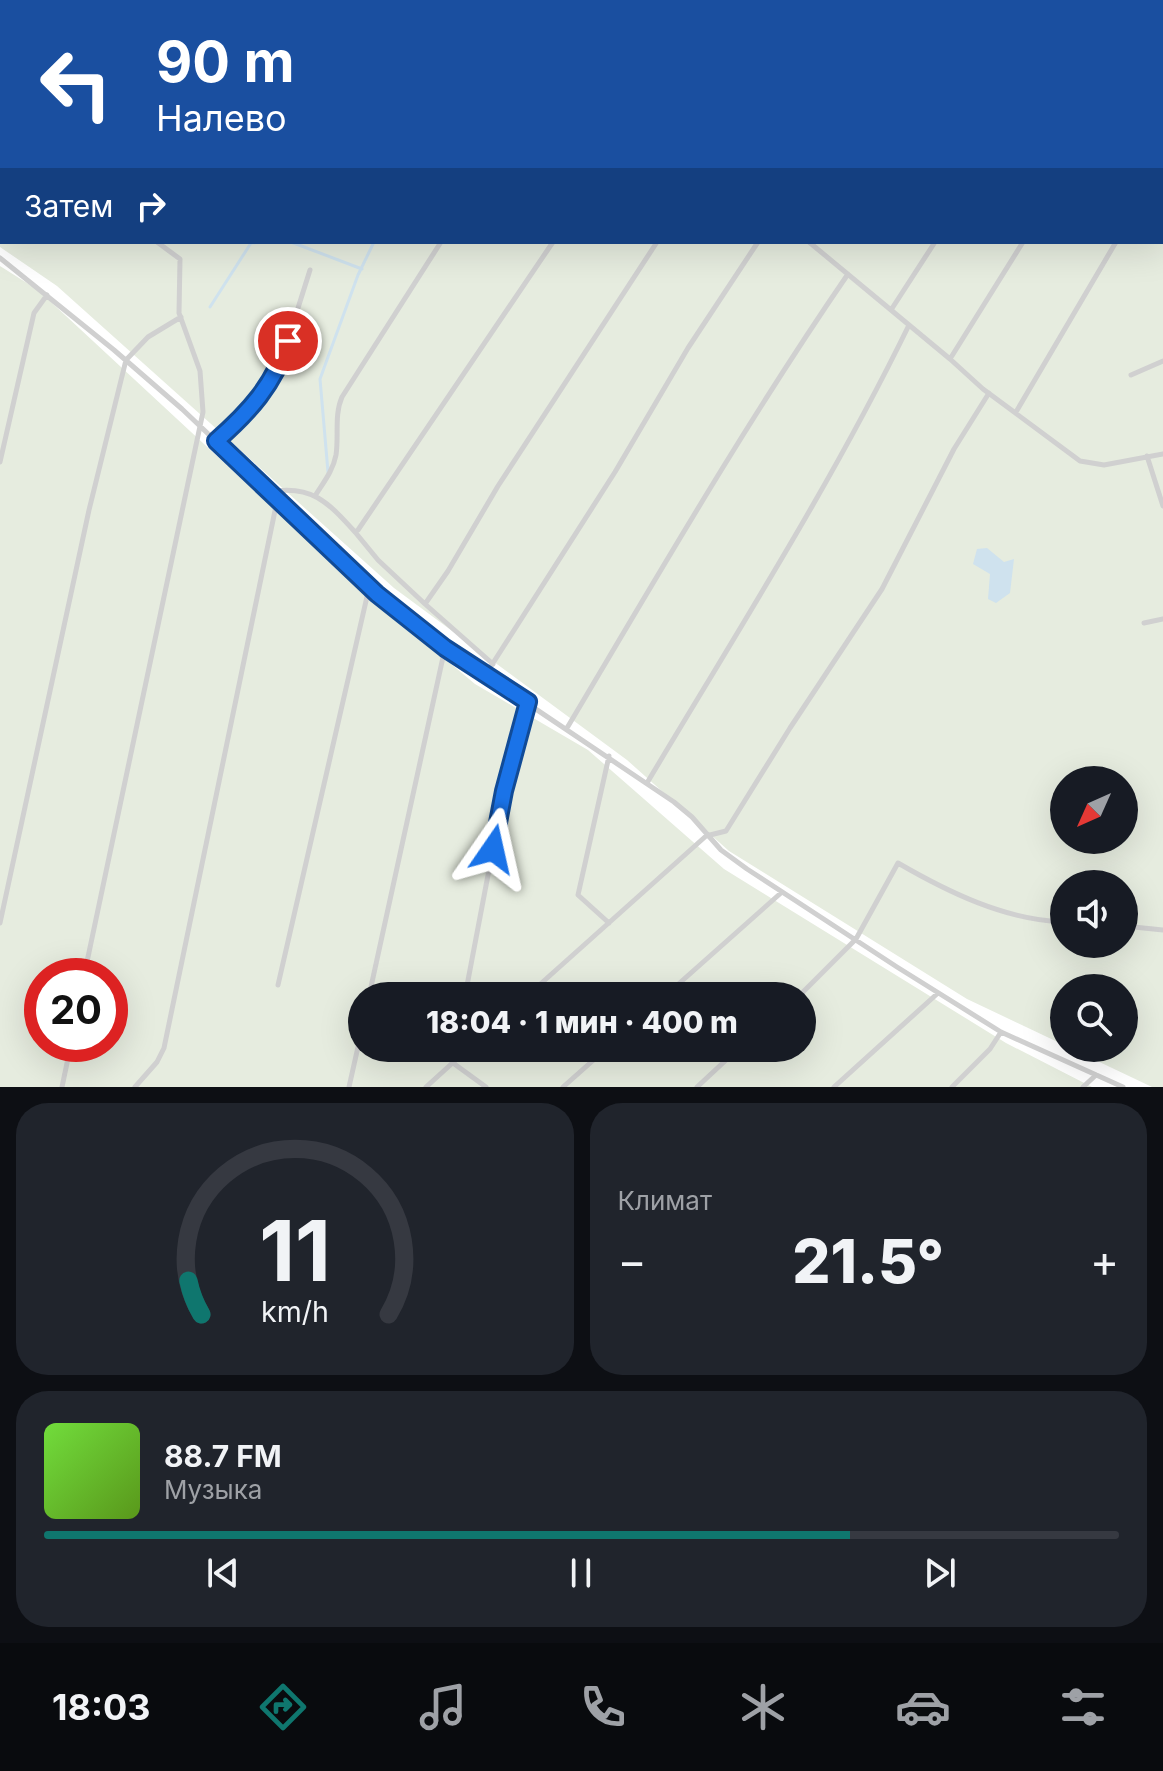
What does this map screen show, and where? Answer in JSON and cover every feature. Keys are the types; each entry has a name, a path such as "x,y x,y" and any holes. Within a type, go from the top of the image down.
{"lane":[{"path":"88,958 203,412 200,371 181,317 180,259 160,244"},
{"path":"315,496 336,457 338,406 342,397 440,244"},
{"path":"355,532 371,514 552,244"},
{"path":"425,604 514,460 656,244"},
{"path":"486,674 615,472 688,348 757,244"},
{"path":"811,244 989,393 1080,461 1104,465 1163,454"},
{"path":"891,310 934,244"},
{"path":"950,359 1022,244"},
{"path":"1016,412 1115,244"},
{"path":"0,258 126,360 370,587 445,648 647,783 692,817 706,836 738,863 782,892 1001,1032 1123,1087"},
{"path":"216,441 249,412 280,365 310,270"},
{"path":"567,728 728,459 848,274"},
{"path":"0,462 34,313 47,295"},
{"path":"0,923 89,510 126,360 148,337 181,317"},
{"path":"647,783 848,442 909,325"},
{"path":"1131,375 1163,361"},
{"path":"543,982 706,836 726,831 882,589 954,449 989,393"},
{"path":"1147,456 1163,506"},
{"path":"269,492 288,488 302,490 335,509 378,560 493,664"},
{"path":"135,1087 157,1062 164,1048 278,500"},
{"path":"278,985 370,587"},
{"path":"1144,623 1163,619"},
{"path":"372,982 445,648"},
{"path":"468,982 504,791 528,702"},
{"path":"609,756 578,895 609,923"},
{"path":"813,982 856,939 898,863 945,890 1002,910 1050,922"},
{"path":"681,982 782,892"},
{"path":"1138,927 1163,930"},
{"path":"834,1087 938,993"},
{"path":"952,1087 990,1049 1001,1032"},
{"path":"62,1087 67,1062"},
{"path":"349,1087 355,1062"},
{"path":"563,1087 591,1062"},
{"path":"697,1087 724,1062"},
{"path":"426,1087 453,1063 486,1087"},
{"path":"1083,1087 1096,1075"}],"shaded area":[{"path":"0,244 1163,244 1163,1087 1152,1087 1099,1062 1138,1062 1138,974 1050,974 1050,1038 967,999 729,851 627,760 394,588 57,286 0,247"},
{"path":"0,266 38,290 354,583 475,684 588,750 724,869 1006,1043 1092,1087 0,1087"}],"water":[{"path":"987,548 1004,562 1014,559 1010,593 996,603 988,599 990,574 973,564 977,549"}],"waterway":[{"path":"210,307 250,244"},
{"path":"296,244 362,269"},
{"path":"328,472 320,379 358,275 373,244"}],"route":[{"path":"288,341 280,365 249,412 216,441 377,594 445,648 528,702 504,791 493,849"}]}
